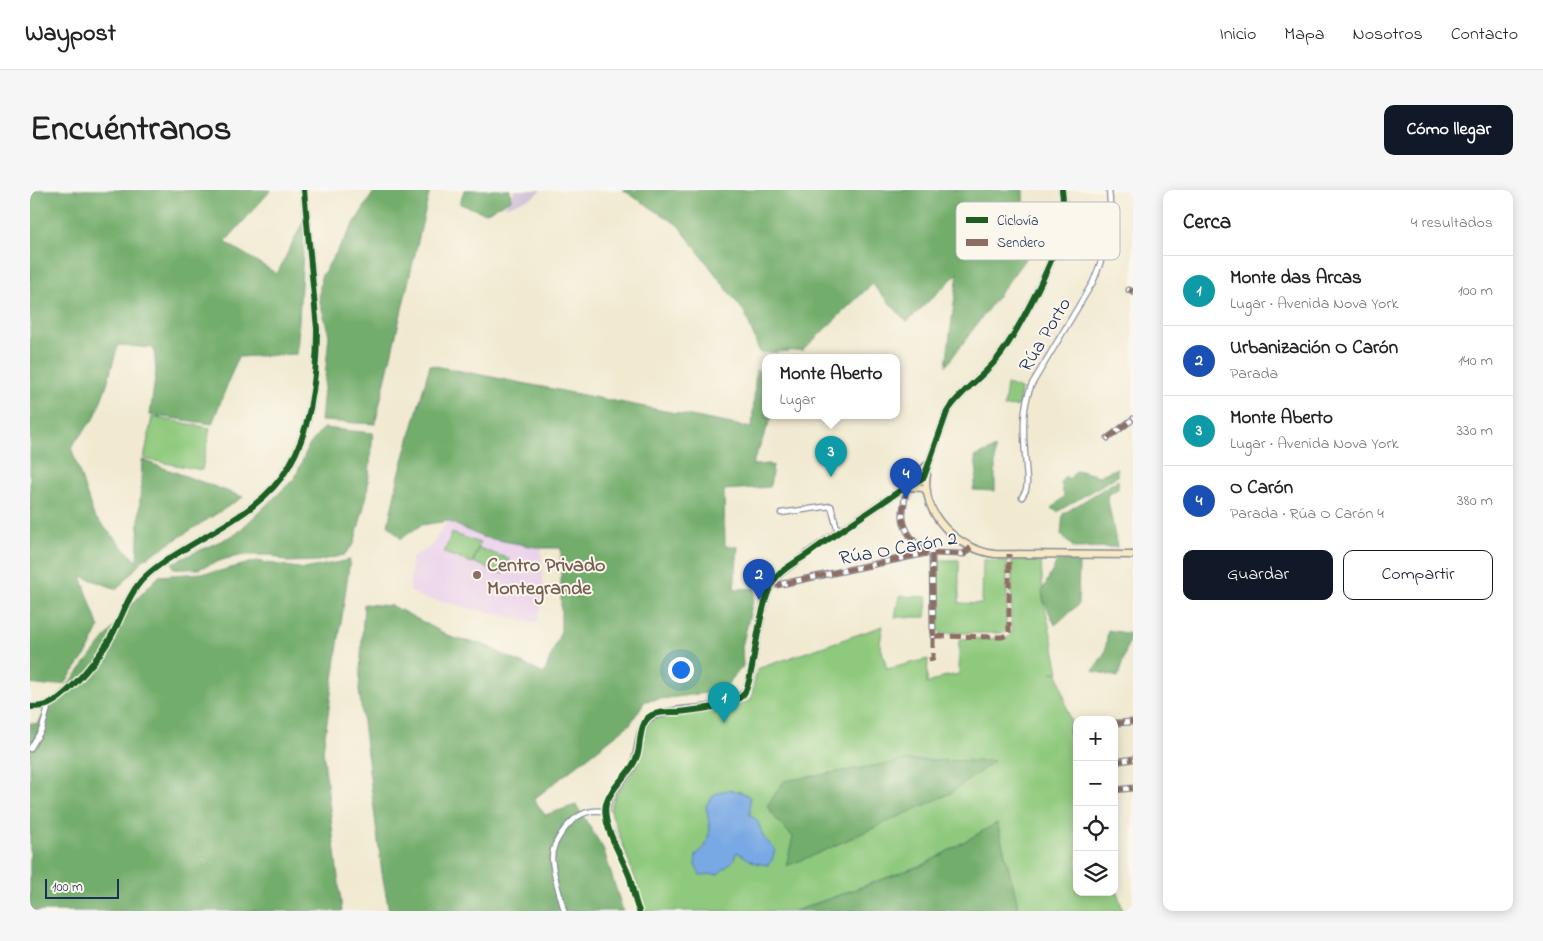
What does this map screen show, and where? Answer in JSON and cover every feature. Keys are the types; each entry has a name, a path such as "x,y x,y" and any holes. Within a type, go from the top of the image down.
{"street":[{"path":"30,707 49,704 64,694 103,650 131,595 149,572 255,506 276,484 290,464 300,445 306,424 318,350 304,190"},
{"path":"1052,260 1006,347 952,404 942,423 929,462 925,478 927,491 934,513 940,522 966,545 984,552 995,554 1133,555"},
{"name":"Rúa Porto","path":"1022,497 1027,483 1024,414 1027,398 1032,384 1093,282 1102,260"},
{"path":"1108,438 1133,419"},
{"path":"904,488 929,462"},
{"path":"915,477 925,478"},
{"path":"639,911 630,879 606,819 606,805 610,795 631,768 638,753 644,722 650,716 658,713 678,712 725,704 743,695 748,684 761,623 772,584 785,570 838,532 904,488 925,478"},
{"path":"904,488 923,488 927,491"},
{"path":"904,488 906,493 902,515 904,523 915,543 930,553 933,636"},
{"path":"781,513 831,506 838,532"},
{"name":"Rúa O Carón 2","path":"772,584 777,585 930,553 964,554 971,547"},
{"path":"30,748 42,728 49,704"},
{"path":"1118,723 1133,722"},
{"path":"1118,762 1133,760"},
{"path":"1118,790 1133,788"},
{"path":"564,911 552,859 554,845 572,819 584,812 600,810 606,812"}],"shaded area":[{"path":"514,190 541,190 533,197 505,207"},
{"name":"Centro Privado Montegrande","path":"448,521 482,537 541,548 544,594 537,623 420,597 410,591 412,558 430,547"}],"green space":[{"path":"30,190 271,190 225,242 277,274 305,218 297,354 238,357 212,424 150,415 156,371 154,348 118,345 95,417 71,447 94,516 137,562 142,460 243,497 143,560 117,589 81,576 99,628 87,653 65,683 46,686 30,684"},
{"path":"375,190 430,190 375,424 321,421 329,335 319,299 321,277"},
{"path":"464,190 510,190 511,200 485,213 460,204"},
{"path":"623,190 1023,190 1023,202 956,202 956,260 1024,260 946,366 958,273 907,322 872,284 803,350 760,353 745,313 678,225"},
{"path":"430,365 752,428 756,370 762,371 762,419 771,419 752,465 773,465 770,487 724,490 725,546 738,547 734,589 756,588 742,647 743,666 722,691 645,701 630,724 534,799 545,815 576,805 603,848 623,911 389,911 382,873 359,690 364,604 393,606 453,638 484,645 544,674 561,631 561,548 541,548 482,537 448,521 421,525 401,539 388,525 399,475"},
{"path":"1007,384 1021,389 1019,406 1004,407"},
{"path":"152,417 210,428 202,470 144,459"},
{"path":"323,428 373,433 367,495 354,544 344,555 318,561 287,562 272,555 245,555 225,559 198,569 174,568 172,563 236,534 295,478 308,447"},
{"path":"995,448 995,491 973,490 977,474 975,457"},
{"path":"1117,468 1117,476 1057,512 1052,508 1064,496 1061,482 1065,476 1069,479 1077,470 1099,476"},
{"path":"1118,480 1118,489 1107,495 1117,547 1074,548 1061,535 1063,514"},
{"path":"452,533 480,543 472,563 444,553"},
{"path":"479,548 509,559 503,574 473,562"},
{"path":"350,560 323,750 342,911 30,911 30,723 37,724 132,604 159,576 216,572 257,561 304,569"},
{"path":"936,560 959,560 959,603 982,604 983,560 993,560 995,562 1007,560 1007,582 1005,584 1007,589 1006,630 1002,633 941,633 937,629"},
{"path":"1012,560 1041,560 1043,598 1059,672 1051,672 1058,673 1073,731 1073,896 1118,895 1123,911 1017,911 1017,901 997,823 925,864 795,911 642,911 637,884 610,809 616,793 626,782 641,757 647,723 655,718 721,710 751,700 757,669 883,626 880,643 887,669 928,659 927,684 942,677 959,674 959,639 1008,638 1011,634"},
{"path":"1058,560 1079,561 1078,605 1055,625 1044,601 1042,591"},
{"path":"899,596 927,597 926,617 895,617"},
{"path":"1108,630 1131,634 1118,677 1093,671 1105,652"},
{"path":"908,760 994,761 951,793 786,866 793,837 767,806 784,781"},
{"path":"997,823 1017,901 1017,911 795,911 925,864"}],"water":[{"path":"727,790 741,792 750,797 750,815 757,820 764,838 775,849 772,860 768,865 755,863 737,852 733,861 718,874 700,875 695,865 696,855 705,847 710,830 706,805 715,794"}],"marked path":[{"path":"1129,290 1133,292"},
{"path":"1108,438 1133,419"},
{"path":"904,488 904,524 910,536 927,553"},
{"path":"772,584 777,585 927,553 964,554 971,547"},
{"path":"932,554 933,636"},
{"path":"929,660 933,659 933,636 1002,637 1007,635 1009,632 1009,554"},
{"path":"1118,723 1133,722"},
{"path":"1118,761 1133,759"},
{"path":"1118,790 1133,788"}],"cycle path":[{"path":"30,707 44,706 57,700 75,684 107,643 132,594 141,581 166,560 256,504 279,480 297,451 312,400 317,329 304,190"},
{"path":"1062,190 1063,202"},
{"path":"639,911 630,878 610,831 605,812 606,804 613,790 632,767 638,753 641,732 645,722 652,715 658,713 712,707 738,699 743,695 747,689 760,623 773,582 789,566 904,488 924,477 947,412 952,404 991,366 1011,339 1020,325 1051,260"}],"place":[{"name":"Monte Aberto","path":"831,477"},
{"name":"O Carón","path":"906,499"},
{"name":"Centro Privado Montegrande","path":"477,575"},
{"name":"Urbanización O Carón","path":"759,600"},
{"name":"Monte das Arcas","path":"724,723"}]}
